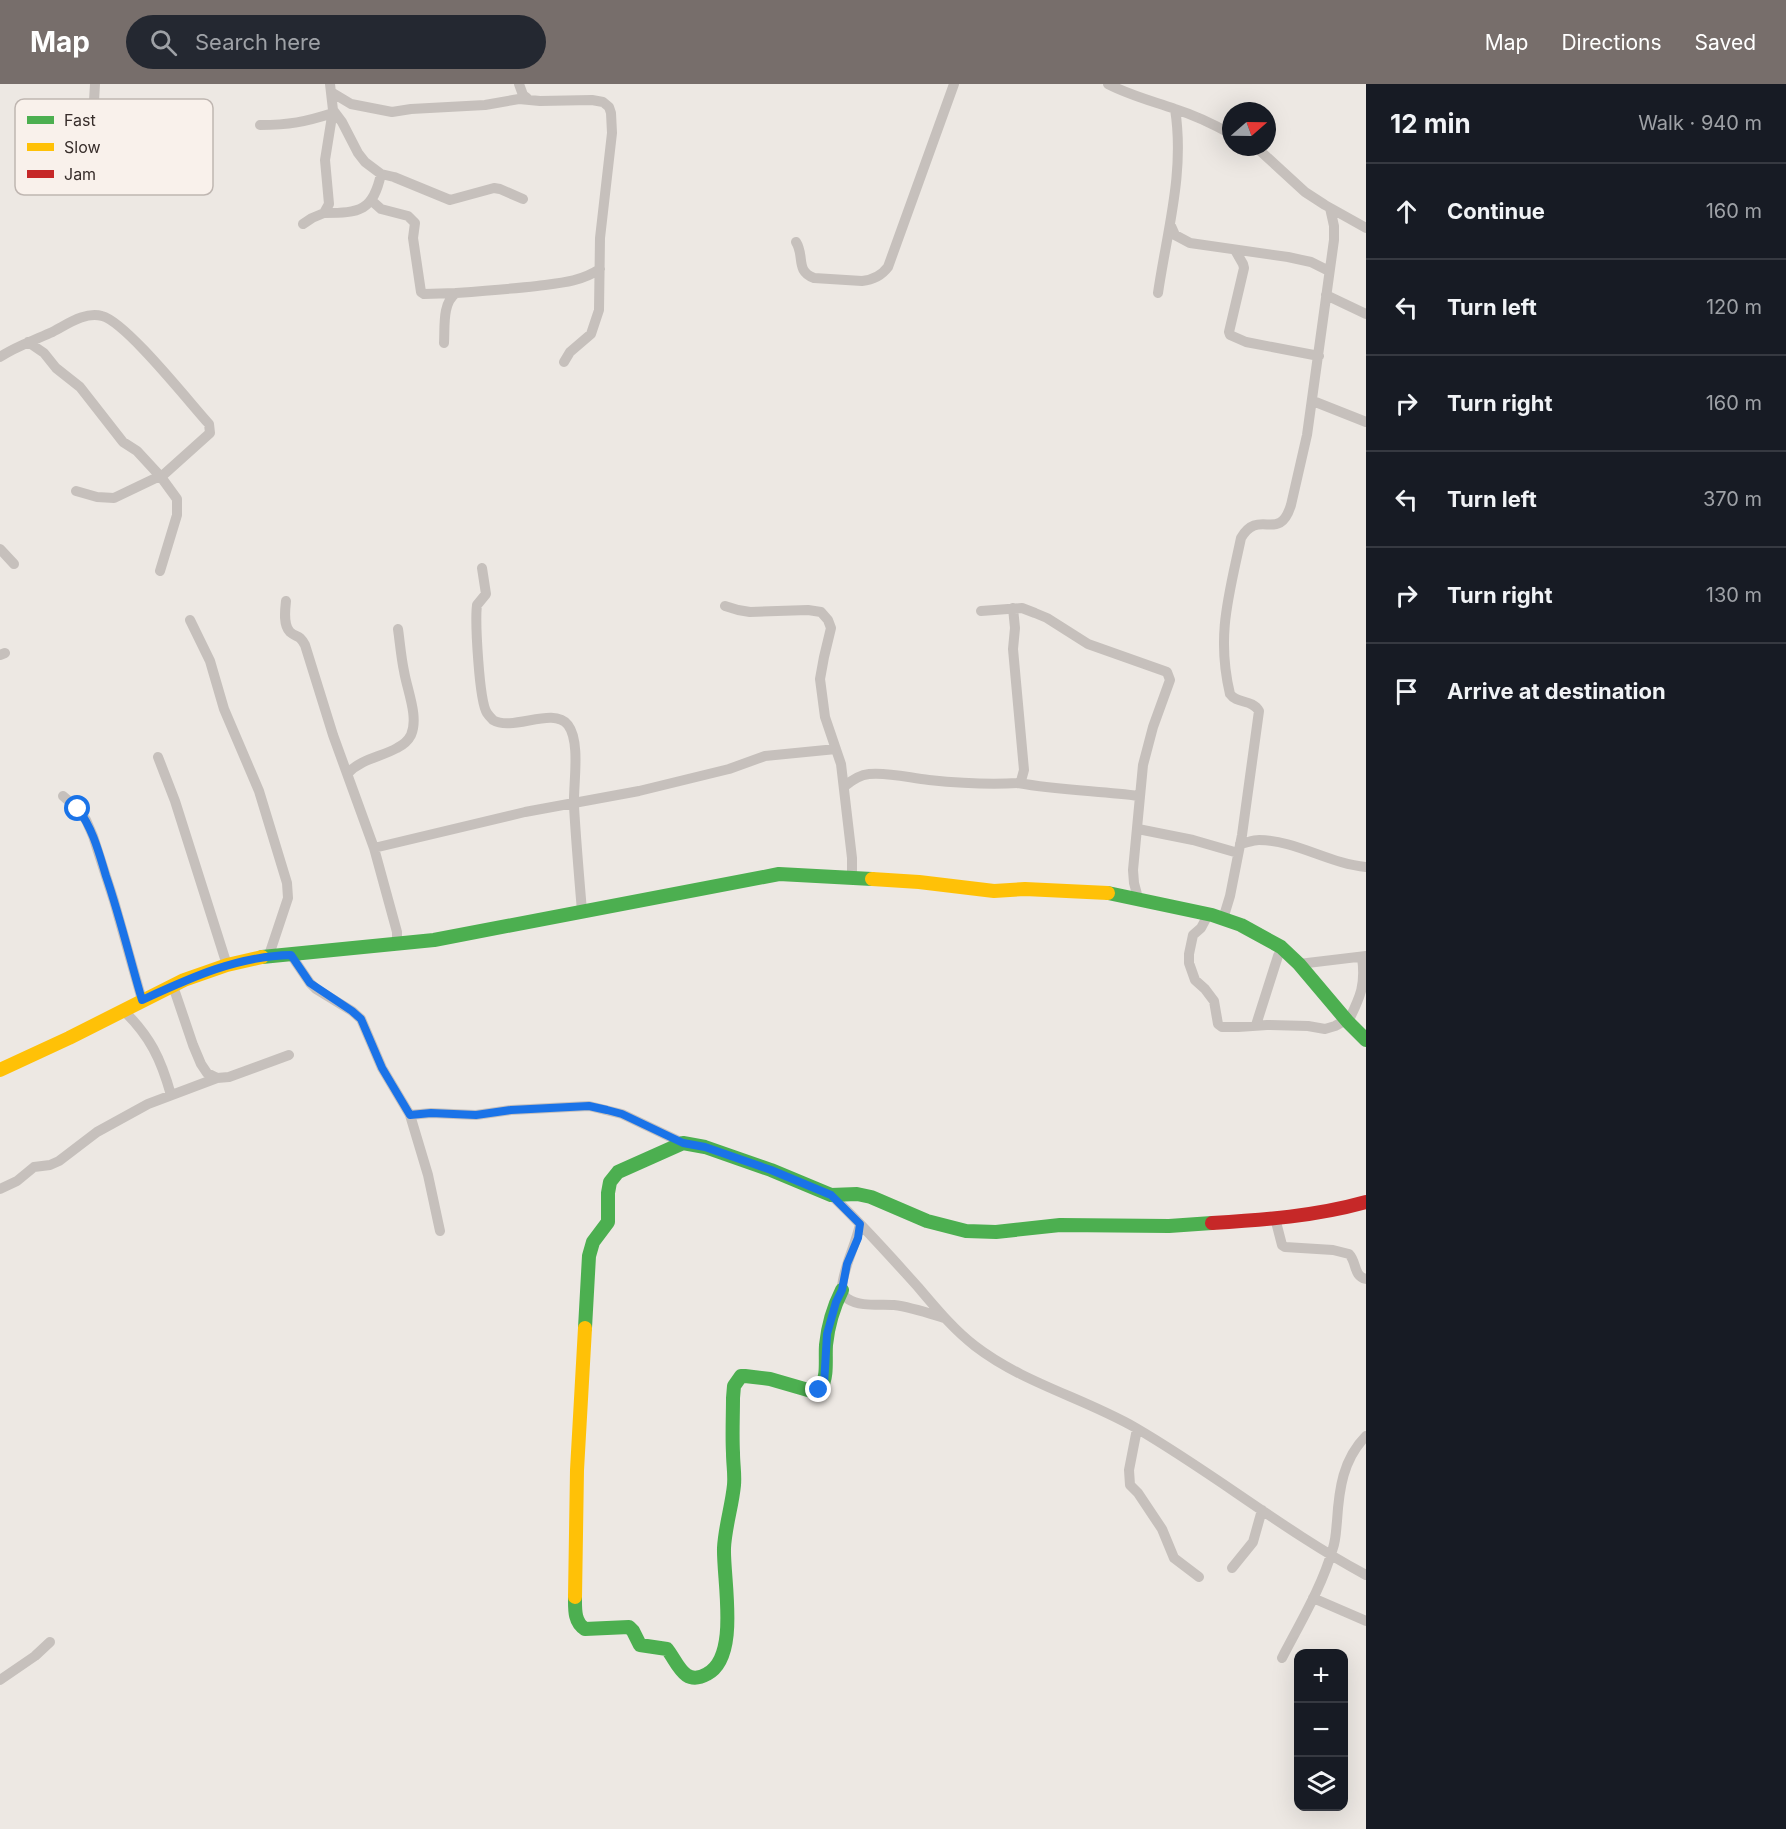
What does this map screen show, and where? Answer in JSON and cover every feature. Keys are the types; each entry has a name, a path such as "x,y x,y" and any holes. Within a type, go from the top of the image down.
{"street":[{"path":"94,99 95,84"},
{"path":"519,84 523,95 527,98"},
{"path":"796,242 800,248 803,270 814,278 862,281 869,280 885,271 954,84"},
{"path":"1108,84 1124,93 1175,109 1222,129"},
{"path":"331,88 351,104 392,112 485,105 527,98 540,101 592,100 609,106 612,133 600,238 598,318 591,334 570,352 564,362"},
{"path":"324,213 329,204 325,160 333,111 331,88"},
{"path":"1158,293 1171,226 1179,157 1179,130 1175,109"},
{"path":"260,125 304,122 333,111"},
{"path":"333,111 342,122 364,162 381,174 450,200 494,188 523,199"},
{"path":"1266,156 1305,192 1366,228"},
{"path":"303,224 324,213 359,209 372,201 381,174"},
{"path":"372,201 388,212 408,216 415,223 413,238 421,292 424,294 491,291 566,282 584,278 600,269"},
{"path":"1223,919 1239,849 1259,711 1255,705 1233,698 1230,694 1224,663 1224,625 1241,538 1247,528 1256,524 1276,525 1281,523 1288,514 1313,401 1334,240 1330,208"},
{"path":"1171,226 1175,235 1190,243 1288,257 1311,262 1329,271"},
{"path":"1235,250 1244,268 1230,335 1246,342 1319,356"},
{"path":"584,278 600,291"},
{"path":"444,343 447,305 456,293"},
{"path":"1326,295 1366,314"},
{"path":"0,357 72,321 100,315 110,319 125,331 209,424 210,433 160,476 114,498 98,497 76,491"},
{"path":"28,342 44,353 56,368 80,387 123,442 137,451 177,499 174,525 160,571"},
{"path":"1313,401 1366,422"},
{"path":"0,549 14,564"},
{"path":"482,568 486,594 477,604 477,629 480,670 487,713 494,720 519,723 555,718 569,726 574,740 574,803 582,911"},
{"path":"286,601 285,618 288,628 290,632 299,636 305,645 333,735 374,848 398,932 397,945"},
{"path":"725,606 750,612 808,610 820,612 828,620 831,628 820,679 824,710 841,764 845,786 852,879"},
{"path":"1013,608 1015,627 1013,650 1024,770 1022,780 1018,783"},
{"path":"981,611 1022,608 1035,612 1088,644 1167,672 1170,680 1147,747 1139,796 1133,870 1138,898"},
{"path":"190,620 210,661 224,709 259,790 287,883 288,898 269,955"},
{"path":"348,773 354,766 407,742 413,728 398,629"},
{"path":"374,848 472,824 717,772 765,756 836,749"},
{"path":"158,757 175,801 227,965"},
{"path":"1024,770 1033,786"},
{"path":"845,786 856,777 869,774 930,780 1018,783 1064,790 1139,796"},
{"path":"63,796 82,814 93,836 142,1000"},
{"path":"1138,829 1239,849 1259,840 1338,862 1366,867"},
{"path":"0,1070 69,1038 142,1000 227,965 269,955 291,955 434,940 779,874 919,882 994,891 1025,889 1111,893 1223,919 1249,929 1283,948 1366,1040"},
{"path":"1208,915 1190,942 1189,963 1195,980 1214,1000 1218,1024 1222,1027 1308,1026 1325,1029 1347,1021 1359,1000 1364,985 1364,957 1299,964"},
{"path":"1256,1025 1278,956 1283,948"},
{"path":"291,955 310,983 361,1019 382,1068 410,1115 423,1156 440,1230"},
{"path":"173,986 201,1064 207,1073 217,1078"},
{"path":"123,1010 143,1032 156,1052 171,1095"},
{"path":"0,1189 17,1181 34,1167 59,1161 97,1132 148,1104 217,1078 230,1077 289,1055"},
{"path":"410,1115 431,1113 476,1115 511,1110 589,1106 622,1114 683,1143 705,1147 771,1170 831,1195 945,1318 976,1347 1031,1380 1109,1413 1137,1429 1331,1556 1366,1575"},
{"path":"683,1143 618,1172 610,1180 607,1189 608,1223 593,1242 589,1256 576,1502 575,1608 581,1628 622,1626 629,1628 640,1645 667,1649 678,1666 691,1677 700,1677 715,1671 724,1652 727,1633 725,1538 734,1482 732,1444 735,1381 741,1376 748,1376 769,1379 808,1390 821,1389 825,1378 827,1334 836,1302 842,1290 847,1264 858,1238 860,1224"},
{"path":"831,1195 857,1194 871,1197 927,1221 966,1231 986,1232 1060,1226 1169,1226 1275,1218 1341,1209 1366,1202"},
{"path":"1275,1218 1282,1245 1333,1250 1349,1254 1354,1260 1357,1274 1360,1278 1366,1279"},
{"path":"842,1290 846,1298 856,1302 893,1305 945,1318"},
{"path":"1137,1429 1129,1470 1130,1485 1162,1529 1174,1558 1199,1577"},
{"path":"1282,1658 1313,1598 1331,1556 1336,1535 1341,1478 1351,1454 1366,1436"},
{"path":"1232,1568 1253,1542 1262,1510"},
{"path":"1313,1598 1366,1621"},
{"path":"3,1675 35,1656 50,1642"}],"traffic: fast":[{"path":"262,957 434,940 779,874 872,879"},
{"path":"1108,893 1212,915 1241,925 1281,947 1299,964 1366,1040"},
{"path":"585,1328 589,1256 593,1242 608,1222 610,1182 618,1172 683,1143 705,1147 771,1170 831,1195 857,1194 871,1197 927,1221 966,1231 996,1232 1060,1225 1169,1226 1212,1223"},
{"path":"575,1597 577,1619 585,1629 629,1627 640,1645 667,1649 683,1672 693,1678 707,1674 717,1665 727,1635 724,1548 734,1485 734,1386 741,1376 745,1376 770,1379 814,1391 821,1388 825,1373 828,1330 842,1290"}],"traffic: slow":[{"path":"872,879 994,891 1025,889 1108,893"},
{"path":"0,1070 184,980 227,965 262,957"},
{"path":"575,1597 577,1470 585,1328"}],"traffic: jam":[{"path":"1212,1223 1309,1214 1366,1202"}],"route":[{"path":"78,809 93,836 142,1000 212,969 269,955 291,955 316,989 361,1019 382,1068 410,1115 431,1113 476,1115 511,1110 589,1106 622,1114 683,1143 705,1147 771,1170 831,1195 860,1224 858,1238 851,1251 842,1290 836,1302 827,1334 825,1378 824,1385 819,1390"}]}
